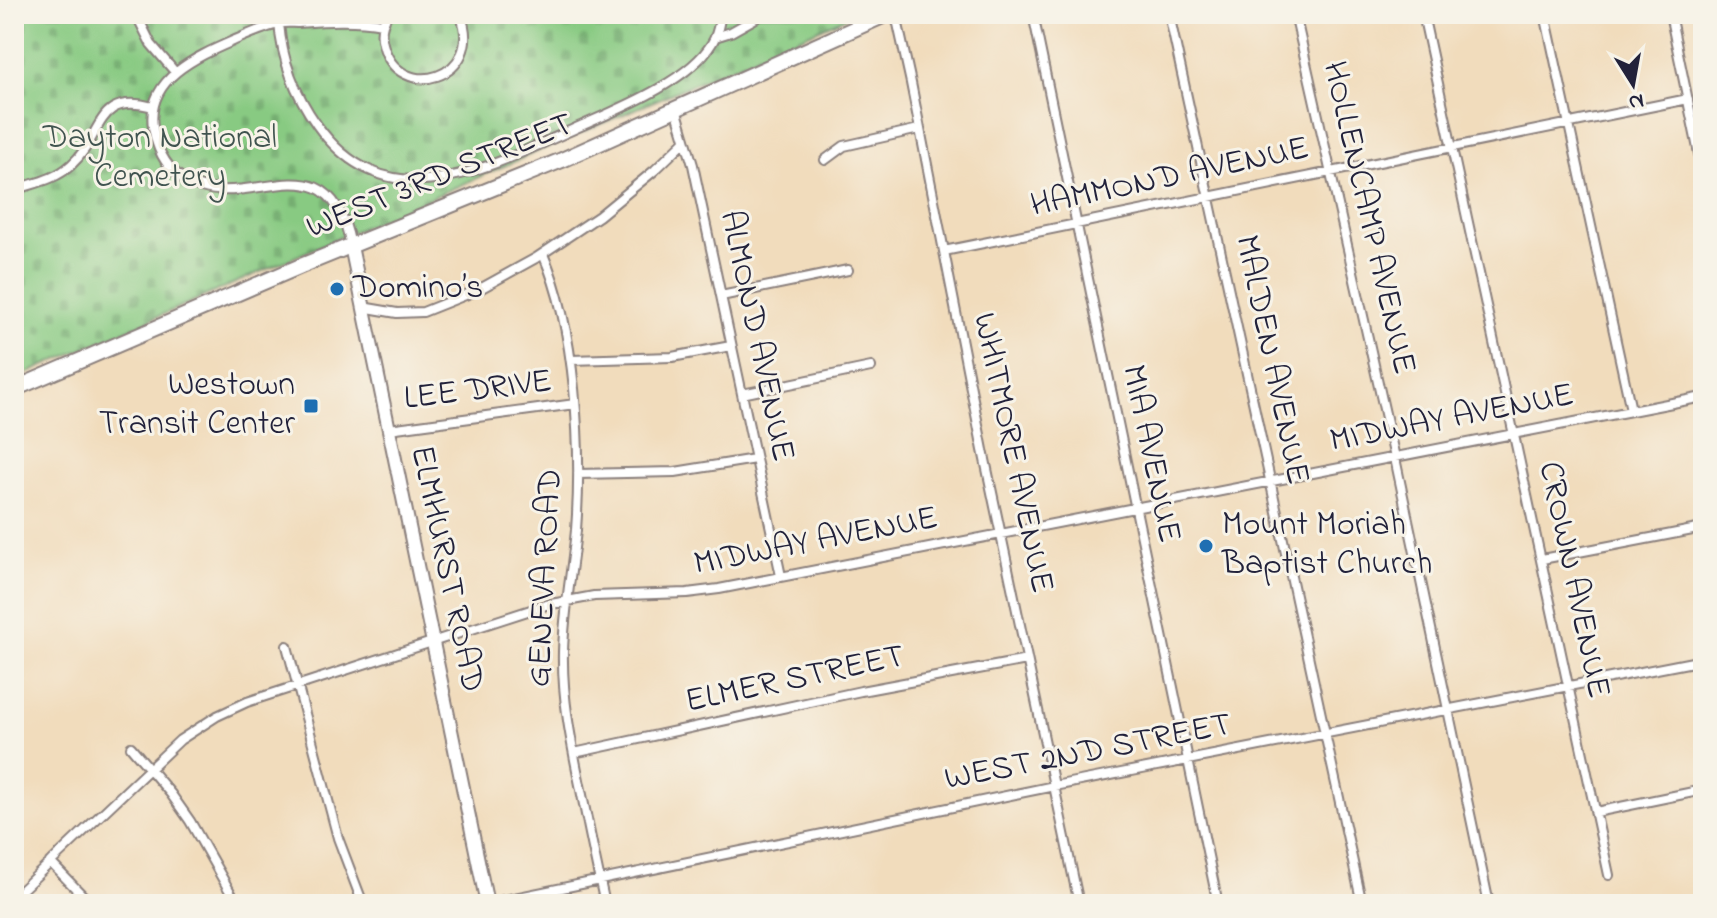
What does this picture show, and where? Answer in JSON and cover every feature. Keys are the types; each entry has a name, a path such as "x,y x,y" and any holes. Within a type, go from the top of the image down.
{"main road":[{"name":"WEST 3RD STREET","path":"14,389 540,169 889,14"}],"street":[{"path":"136,14 151,44 175,72"},
{"path":"290,14 279,23 202,55 175,72 163,85 153,107 153,130 160,152 173,170 200,187 225,192 292,182 315,187 338,208 351,246"},
{"path":"388,14 382,24 383,46 391,62 403,74 427,79 448,71 462,56 466,38 460,14"},
{"path":"279,23 280,38 295,88 304,107 329,140 368,172 422,180 451,177 499,161 625,106 676,76 702,55 715,37 721,14"},
{"path":"715,37 731,32 763,14"},
{"name":"WHITMORE AVENUE","path":"889,14 898,24 1079,904"},
{"name":"MIA AVENUE","path":"1033,14 1218,904"},
{"name":"MALDEN AVENUE","path":"1169,14 1362,904"},
{"name":"HOLLENCAMP AVENUE","path":"1295,14 1395,458 1489,904"},
{"name":"CROWN AVENUE","path":"1423,14 1609,875"},
{"path":"1545,14 1631,410"},
{"path":"1670,14 1703,173"},
{"path":"279,23 347,20 382,24"},
{"name":"HAMMOND AVENUE","path":"944,251 1688,99"},
{"path":"14,190 50,179 69,167 84,151 103,117 115,106 127,102 153,107"},
{"name":"ALMOND AVENUE","path":"676,109 721,296 781,576"},
{"path":"825,160 844,146 919,129"},
{"path":"362,307 406,313 431,310 478,290 543,254 620,199 685,141"},
{"name":"ELMHURST ROAD","path":"351,246 486,904"},
{"name":"GENEVA ROAD","path":"543,254 571,360 575,404 578,474 563,671 566,710 605,904"},
{"path":"721,296 848,270"},
{"path":"571,360 661,358 731,346"},
{"path":"742,394 871,367"},
{"name":"MIDWAY AVENUE","path":"14,897 149,767 180,740 217,716 247,702 517,612 594,596 703,592 1703,397"},
{"name":"LEE DRIVE","path":"389,429 575,404"},
{"path":"578,474 675,472 755,459"},
{"path":"1542,559 1703,528"},
{"path":"287,646 338,838 363,904"},
{"name":"ELMER STREET","path":"574,753 861,691 1027,660"},
{"name":"WEST 2ND STREET","path":"486,904 1054,786 1703,660"},
{"path":"131,747 190,821 237,904"},
{"path":"1596,812 1703,790"},
{"path":"50,862 91,904"}],"green space":[{"name":"Dayton National Cemetery","path":"14,14 281,14 283,20 287,14 854,14 14,379"}],"place":[{"name":"Domino’s","path":"337,289"},
{"name":"Westown Transit Center","path":"311,406"},
{"name":"Mount Moriah Baptist Church","path":"1206,546"}]}
